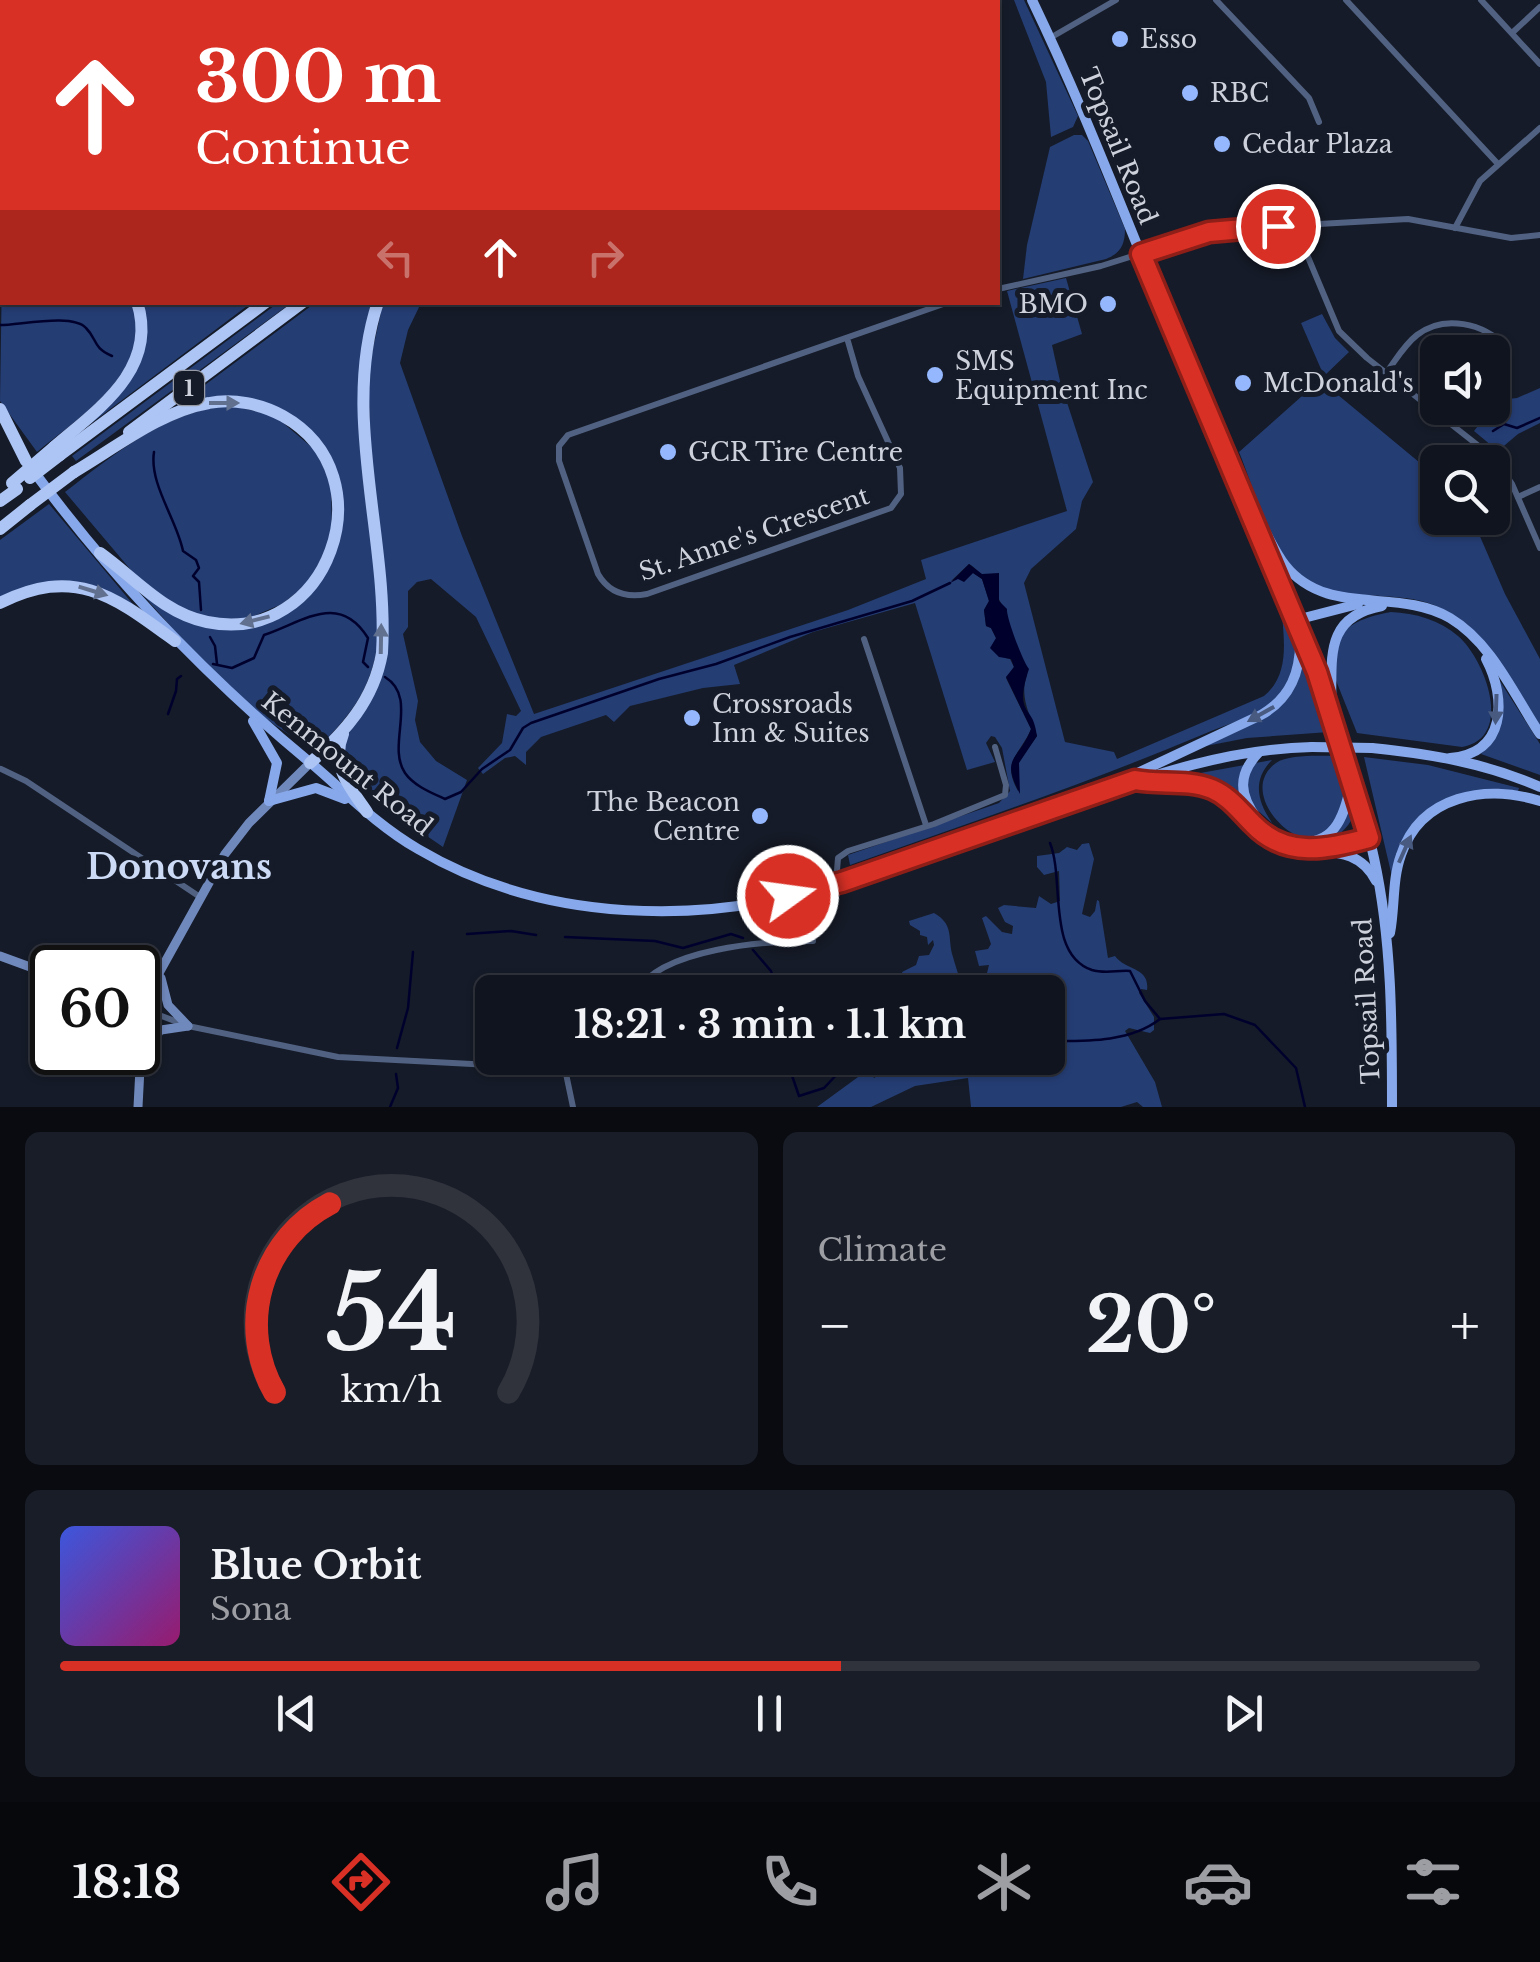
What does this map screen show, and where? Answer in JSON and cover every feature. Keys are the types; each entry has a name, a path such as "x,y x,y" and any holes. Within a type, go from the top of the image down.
{"highway":[{"path":"57,451 132,370 142,338 137,305"},
{"name":"1","path":"0,502 57,451 262,305"},
{"name":"1","path":"0,528 298,305"},
{"path":"310,763 346,727 374,685 382,652 364,384 367,347 377,305"},
{"path":"74,472 172,415 224,401 263,408 288,419 318,448 332,472 338,524 327,561 302,596 267,618 228,625 191,618 150,594 100,553"},
{"path":"0,409 26,462"},
{"path":"0,494 15,486"},
{"path":"0,602 39,588 90,588 120,601 175,641"},
{"path":"346,727 338,751 340,769 368,812"}],"main road":[{"name":"Topsail Road","path":"1032,0 1246,501 1331,713 1369,838 1380,891 1388,944 1392,1107"},
{"name":"Kenmount Road","path":"0,423 26,462 175,641 244,708 410,844 464,873 529,896 625,910 710,907 788,896 842,882 1135,780 1260,750 1372,748 1450,758 1540,787"},
{"path":"1246,501 1281,560 1298,578 1333,596 1418,605 1465,629 1492,658 1540,734"},
{"path":"1106,791 1279,703 1296,676 1298,626 1371,601"},
{"path":"1331,713 1330,658 1345,626 1378,607 1422,610 1445,620 1469,639 1495,680 1497,718 1490,740 1476,753 1450,758"},
{"path":"244,708 275,758 270,801"},
{"path":"1260,750 1242,775 1243,796 1258,820 1288,840 1312,842 1335,829 1344,813 1352,779"},
{"path":"188,1026 168,1005 160,973 225,854 270,801 310,763"},
{"path":"1135,780 1212,789 1228,798 1273,840 1292,847 1343,852 1358,859 1370,871 1380,891"},
{"path":"270,801 320,788 368,812"},
{"path":"1388,944 1397,868 1407,841 1421,821 1448,802 1477,794 1506,794 1540,801"},
{"path":"1320,849 1369,838"},
{"path":"0,956 30,967"},
{"path":"160,1031 188,1026"},
{"path":"138,1107 139,1075"}],"street":[{"path":"1050,38 1116,0"},
{"path":"1216,0 1309,98 1319,122"},
{"path":"1346,0 1498,164"},
{"path":"1482,0 1540,64"},
{"path":"1512,33 1540,8"},
{"path":"1455,228 1476,186 1540,128"},
{"path":"1000,289 1102,266 1209,232 1399,219 1511,238 1540,236"},
{"path":"1295,226 1336,325 1357,350 1494,458 1518,497 1540,548"},
{"name":"St. Anne's Crescent","path":"847,338 858,376 900,468 901,494 891,508 647,594 622,594 607,586 598,574 559,461 562,439 581,428 940,305"},
{"path":"1422,335 1436,326 1453,324 1482,328 1491,335"},
{"path":"1386,373 1407,344 1420,336"},
{"path":"1518,497 1540,488"},
{"path":"864,639 926,825"},
{"path":"842,882 836,864 842,854 1005,796 1006,786 994,747"},
{"path":"1,769 26,781 200,898"},
{"path":"651,975 666,964 750,943 813,941"},
{"path":"160,1015 188,1026 338,1058 475,1065"},
{"path":"565,1075 573,1107"}],"shaded area":[{"path":"1014,0 1024,0 1078,116 1073,127 1051,137 1046,82"},
{"path":"1082,135 1088,141 1125,229 1123,244 1106,259 1023,279 1050,147"},
{"path":"1066,278 1082,334 1052,345 1093,482 1082,501 1076,529 1031,569 1024,583 1065,742 1114,752 1117,759 1264,696 1273,687 1282,665 1281,602 1295,657 1285,690 1248,717 850,865 848,855 999,803 1010,791 1002,748 995,737 991,736 986,743 995,762 967,770 915,603 813,632 734,665 740,684 703,688 630,706 614,722 606,715 541,737 526,752 526,765 515,756 505,758 483,774 478,768 502,743 507,714 516,716 521,711 476,617 431,579 417,582 408,591 408,627 403,634 418,701 415,720 420,742 436,761 467,780 443,847 389,810 347,773 343,762 344,741 378,684 368,371 383,305 420,305 408,330 400,363 462,536 534,714 848,610 926,579 921,560 1067,511 1007,291","holes":["969,564 980,574 1002,606 1027,675 1025,698 1037,736 1018,763 1018,791 1012,765 1031,729 1006,678 1014,667 991,628 986,626 984,610 989,601 982,579 973,573 951,581"]},
{"path":"1,305 132,305 136,327 133,350 124,370 93,406 37,452 0,401"},
{"path":"142,305 248,305 89,425 135,372 145,342"},
{"path":"275,305 288,305 76,461 72,456"},
{"path":"312,305 374,305 362,352 379,638 359,698 319,747 275,725 250,705 143,595 206,627 234,629 250,627 320,582 341,535 340,484 331,459 263,404 170,411"},
{"path":"1322,314 1335,338 1349,352 1324,376 1301,323"},
{"path":"1320,380 1420,463 1420,535 1479,535 1540,659 1540,729 1462,620 1419,600 1323,588 1294,569 1263,517 1239,452"},
{"path":"1540,388 1540,423 1505,445 1491,445 1474,431 1479,425 1510,425 1510,399"},
{"path":"230,405 275,416 315,450 331,482 332,536 310,582 282,604 249,618 216,620 183,610 141,582 65,492 162,425"},
{"path":"49,504 137,609 84,583 0,599 0,540"},
{"path":"969,564 982,574 999,573 999,601 1007,609 1029,669 1023,700 1037,736 1019,763 1020,794 1011,765 1031,729 1006,677 1014,667 1011,659 999,657 990,648 996,638 986,626 984,610 989,601 982,579 973,573 964,582 958,579 950,583"},
{"path":"1391,612 1435,622 1451,630 1468,647 1490,697 1488,729 1478,741 1462,747 1357,733 1327,658 1337,638 1352,625"},
{"path":"1303,658 1329,732 1247,738 1206,746 1283,704 1294,688"},
{"path":"1498,678 1540,744 1540,775 1481,754 1494,738"},
{"path":"1337,756 1352,819 1337,836 1319,841 1300,837 1283,827 1270,812 1263,794 1264,777 1282,760"},
{"path":"1364,757 1428,765 1519,788 1517,794 1467,798 1431,816 1408,850 1397,898"},
{"path":"1272,760 1261,775 1259,791 1273,824 1228,790 1204,781 1173,778"},
{"path":"1089,843 1094,859 1082,914 1090,917 1099,901 1108,958 1115,956 1141,973 1147,983 1147,990 1141,989 1139,993 1154,1017 1154,1030 1125,1031 1155,1082 1162,1107 1143,1107 1137,1102 1121,1107 971,1107 968,1078 915,1086 871,1107 817,1107 861,1075 1065,1075 1065,975 986,975 989,965 979,966 975,951 988,949 991,944 982,918 986,916 1002,932 1012,934 1013,926 1005,922 998,908 1036,908 1039,896 1051,904 1060,901 1059,871 1044,875 1037,867 1037,856 1059,853 1067,847 1077,850"},
{"path":"934,913 948,927 958,975 903,975 916,965 919,956 929,955 934,945 933,940 928,945 927,937 920,935 909,921"}],"waterway":[{"path":"0,325 70,321 86,328 101,350 112,356"},
{"path":"1493,431 1504,424 1517,428 1540,418"},
{"path":"154,452 159,489 183,551 196,560 199,568 193,576 199,582 201,610"},
{"path":"385,677 400,697 399,749 405,773 445,799 461,792 482,769 510,750 523,728 531,723 912,601 950,583"},
{"path":"213,664 232,668 254,658 264,635 306,618 333,613 357,624 368,638 363,662 368,667"},
{"path":"210,637 217,664"},
{"path":"168,714 181,676"},
{"path":"1050,843 1062,933 1078,961 1097,971 1130,971 1145,1001 1160,1019 1224,1014 1255,1025 1296,1068 1305,1107"},
{"path":"467,934 511,931 536,935"},
{"path":"565,937 655,941 683,948 731,934 743,938"},
{"path":"753,950 772,975"},
{"path":"397,1048 408,1008 413,952"},
{"path":"1065,1041 1120,1037 1160,1019"},
{"path":"390,1107 398,1088 396,1074"},
{"path":"792,1075 799,1096 824,1088 836,1075"}],"place":[{"name":"Esso","path":"1120,39"},
{"name":"RBC","path":"1190,93"},
{"name":"Cedar Plaza","path":"1222,144"},
{"name":"BMO","path":"1108,304"},
{"name":"SMS Equipment Inc","path":"935,375"},
{"name":"McDonald's","path":"1243,383"},
{"name":"GCR Tire Centre","path":"668,452"},
{"name":"Crossroads Inn & Suites","path":"692,718"},
{"name":"The Beacon Centre","path":"760,816"}],"district":[{"name":"Donovans","path":"179,866"}],"route":[{"path":"788,896 842,882 1135,780 1212,789 1228,798 1263,833 1292,847 1333,848 1369,838 1317,672 1141,254 1209,232 1278,226"}]}
